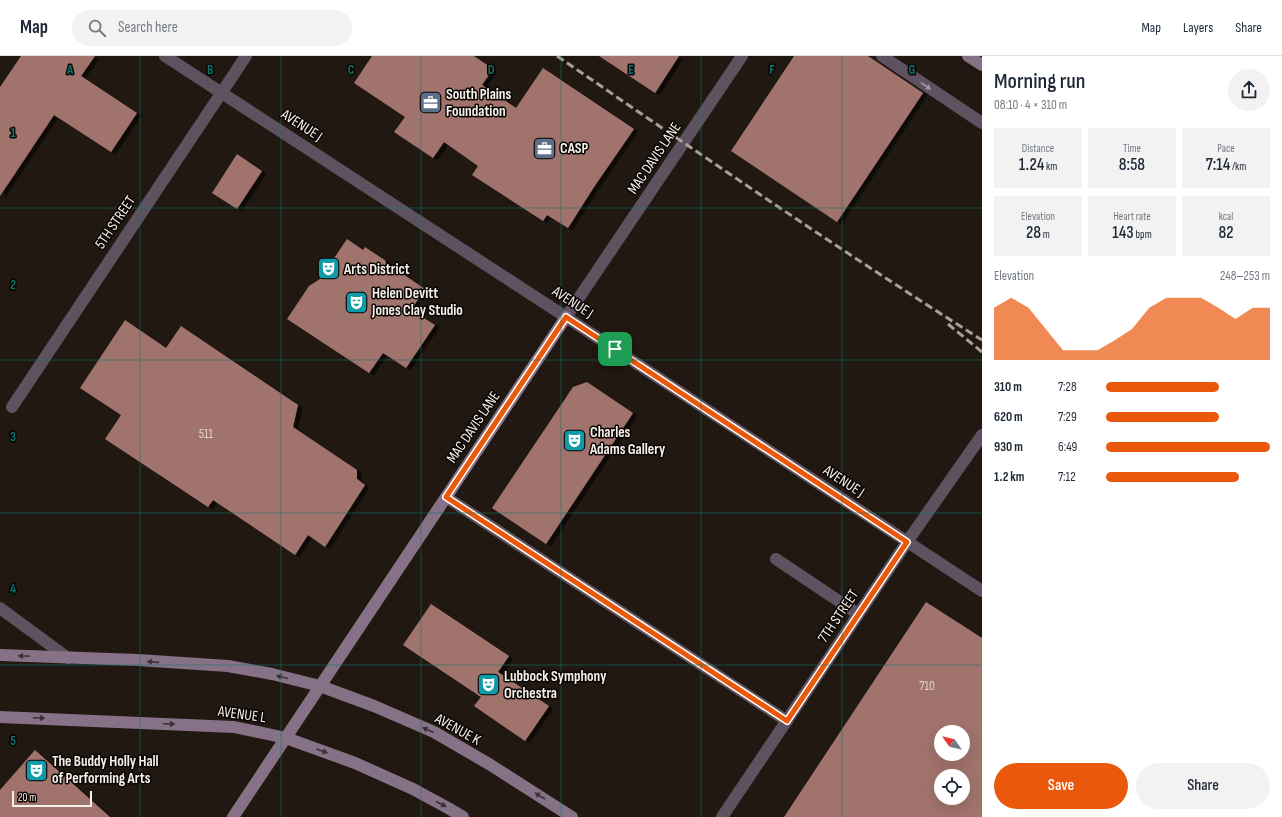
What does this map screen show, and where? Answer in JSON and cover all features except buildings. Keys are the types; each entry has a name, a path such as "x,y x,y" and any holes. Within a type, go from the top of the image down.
{"main road":[{"path":"968,56 982,66"},
{"name":"MAC DAVIS LANE","path":"233,817 566,317"},
{"path":"0,655 228,666 272,674 320,686"},
{"name":"AVENUE K","path":"320,686 374,706 434,732 489,764 572,817"},
{"name":"AVENUE L","path":"0,717 234,727 286,738 355,763 413,789 463,817"}],"street":[{"name":"AVENUE J","path":"165,56 566,317 982,591"},
{"name":"5TH STREET","path":"12,407 246,56"},
{"name":"MAC DAVIS LANE","path":"566,317 742,56"},
{"path":"882,56 982,123"},
{"name":"7TH STREET","path":"722,817 907,542 982,435"},
{"path":"446,497 787,721"},
{"path":"776,559 858,614"},
{"path":"0,608 68,658"}],"railway":[{"path":"557,56 821,235 982,340"},
{"path":"948,324 982,352"}],"place":[{"name":"South Plains Foundation","path":"431,103"},
{"name":"CASP","path":"544,148"},
{"name":"Arts District","path":"329,269"},
{"name":"Helen Devitt Jones Clay Studio","path":"357,302"},
{"name":"Charles Adams Gallery","path":"575,441"},
{"name":"Lubbock Symphony Orchestra","path":"489,685"},
{"name":"The Buddy Holly Hall of Performing Arts","path":"37,770"}],"route":[{"path":"566,317 615,349 907,542 787,721 446,497 566,317"}]}
